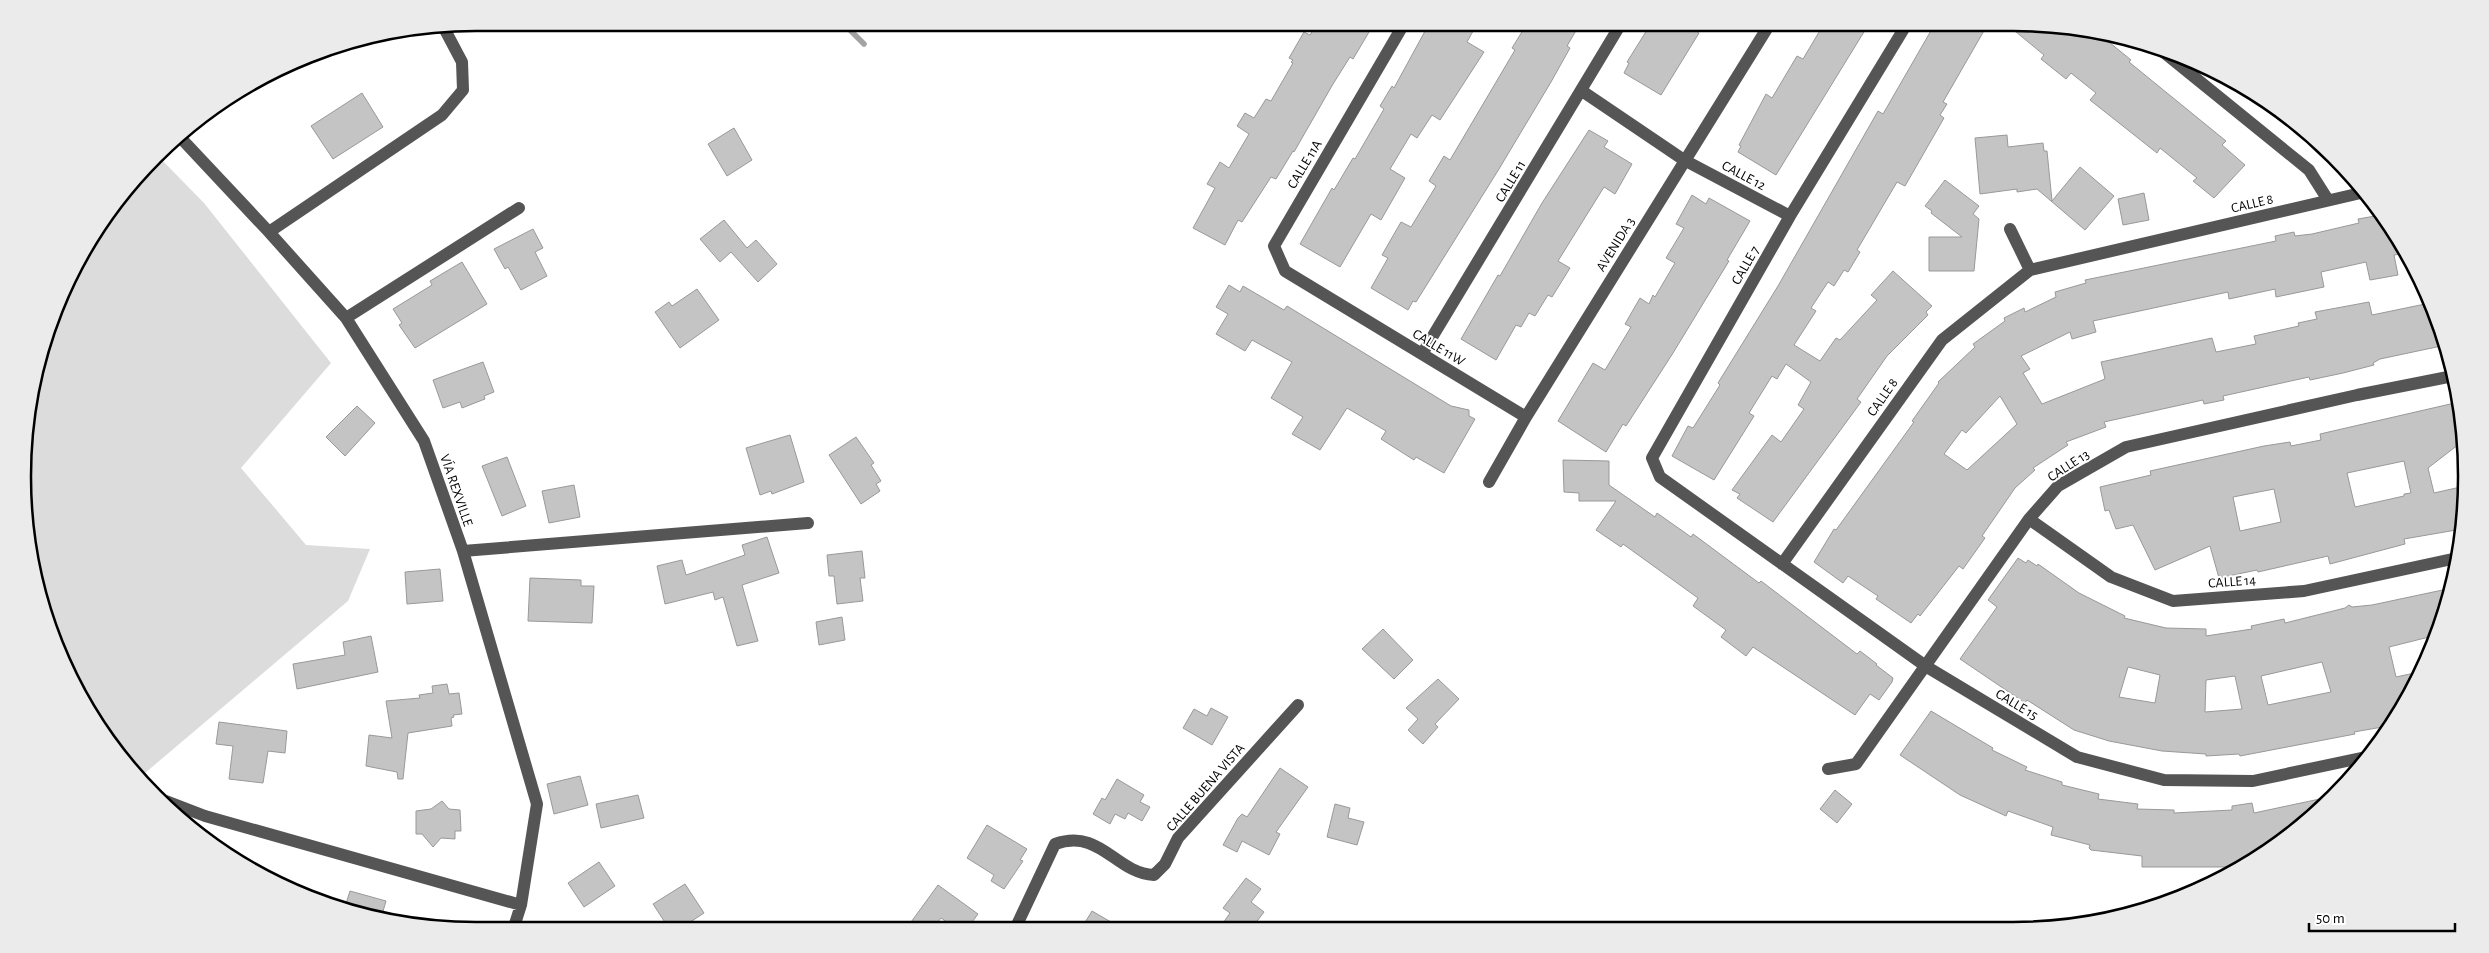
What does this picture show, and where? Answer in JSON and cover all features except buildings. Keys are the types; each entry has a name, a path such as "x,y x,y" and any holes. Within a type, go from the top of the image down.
{"street":[{"name":"CALLE 11A","path":"1337,302 1285,271 1274,246 1401,31"},
{"name":"CALLE 11","path":"1422,354 1617,31"},
{"name":"AVENIDA 3","path":"1489,482 1526,417 1765,31"},
{"name":"CALLE 7","path":"1706,510 1660,477 1652,458 1790,216 1903,31"},
{"path":"269,232 442,115 463,90 462,62 446,32"},
{"path":"2177,63 2309,170 2328,200"},
{"name":"CALLE 12","path":"1582,91 1684,160 1790,216"},
{"name":"VÍA REXVILLE","path":"184,141 346,318 424,441 463,551 537,804 521,906 516,922"},
{"name":"CALLE 8","path":"1782,564 1942,340 2030,270 2356,194"},
{"path":"346,318 518,208"},
{"path":"2010,230 2030,270"},
{"name":"CALLE 11W","path":"1337,302 1526,417"},
{"name":"CALLE 13","path":"1828,768 1856,764 1927,667 2029,519 2058,486 2126,447 2357,395 2446,377"},
{"name":"CALLE 15","path":"1706,510 1927,667 2077,757 2164,780 2253,781 2357,759"},
{"name":"CALLE 14","path":"2029,519 2111,577 2173,601 2304,591 2450,560"},
{"path":"463,551 808,523"},
{"name":"CALLE BUENA VISTA","path":"1018,922 1055,844 1069,839 1090,842 1143,874 1154,875 1165,864 1178,838 1298,705"},
{"path":"177,805 205,816 521,906"}],"shaded area":[{"path":"163,161 204,203 331,363 241,468 306,545 370,549 348,601 145,773 123,748 106,724 77,673 65,647 46,592 40,563 32,506 31,476 35,418 40,390 46,361 65,306 77,280 106,229 123,205"}],"waterway":[{"path":"851,31 864,44"}]}
